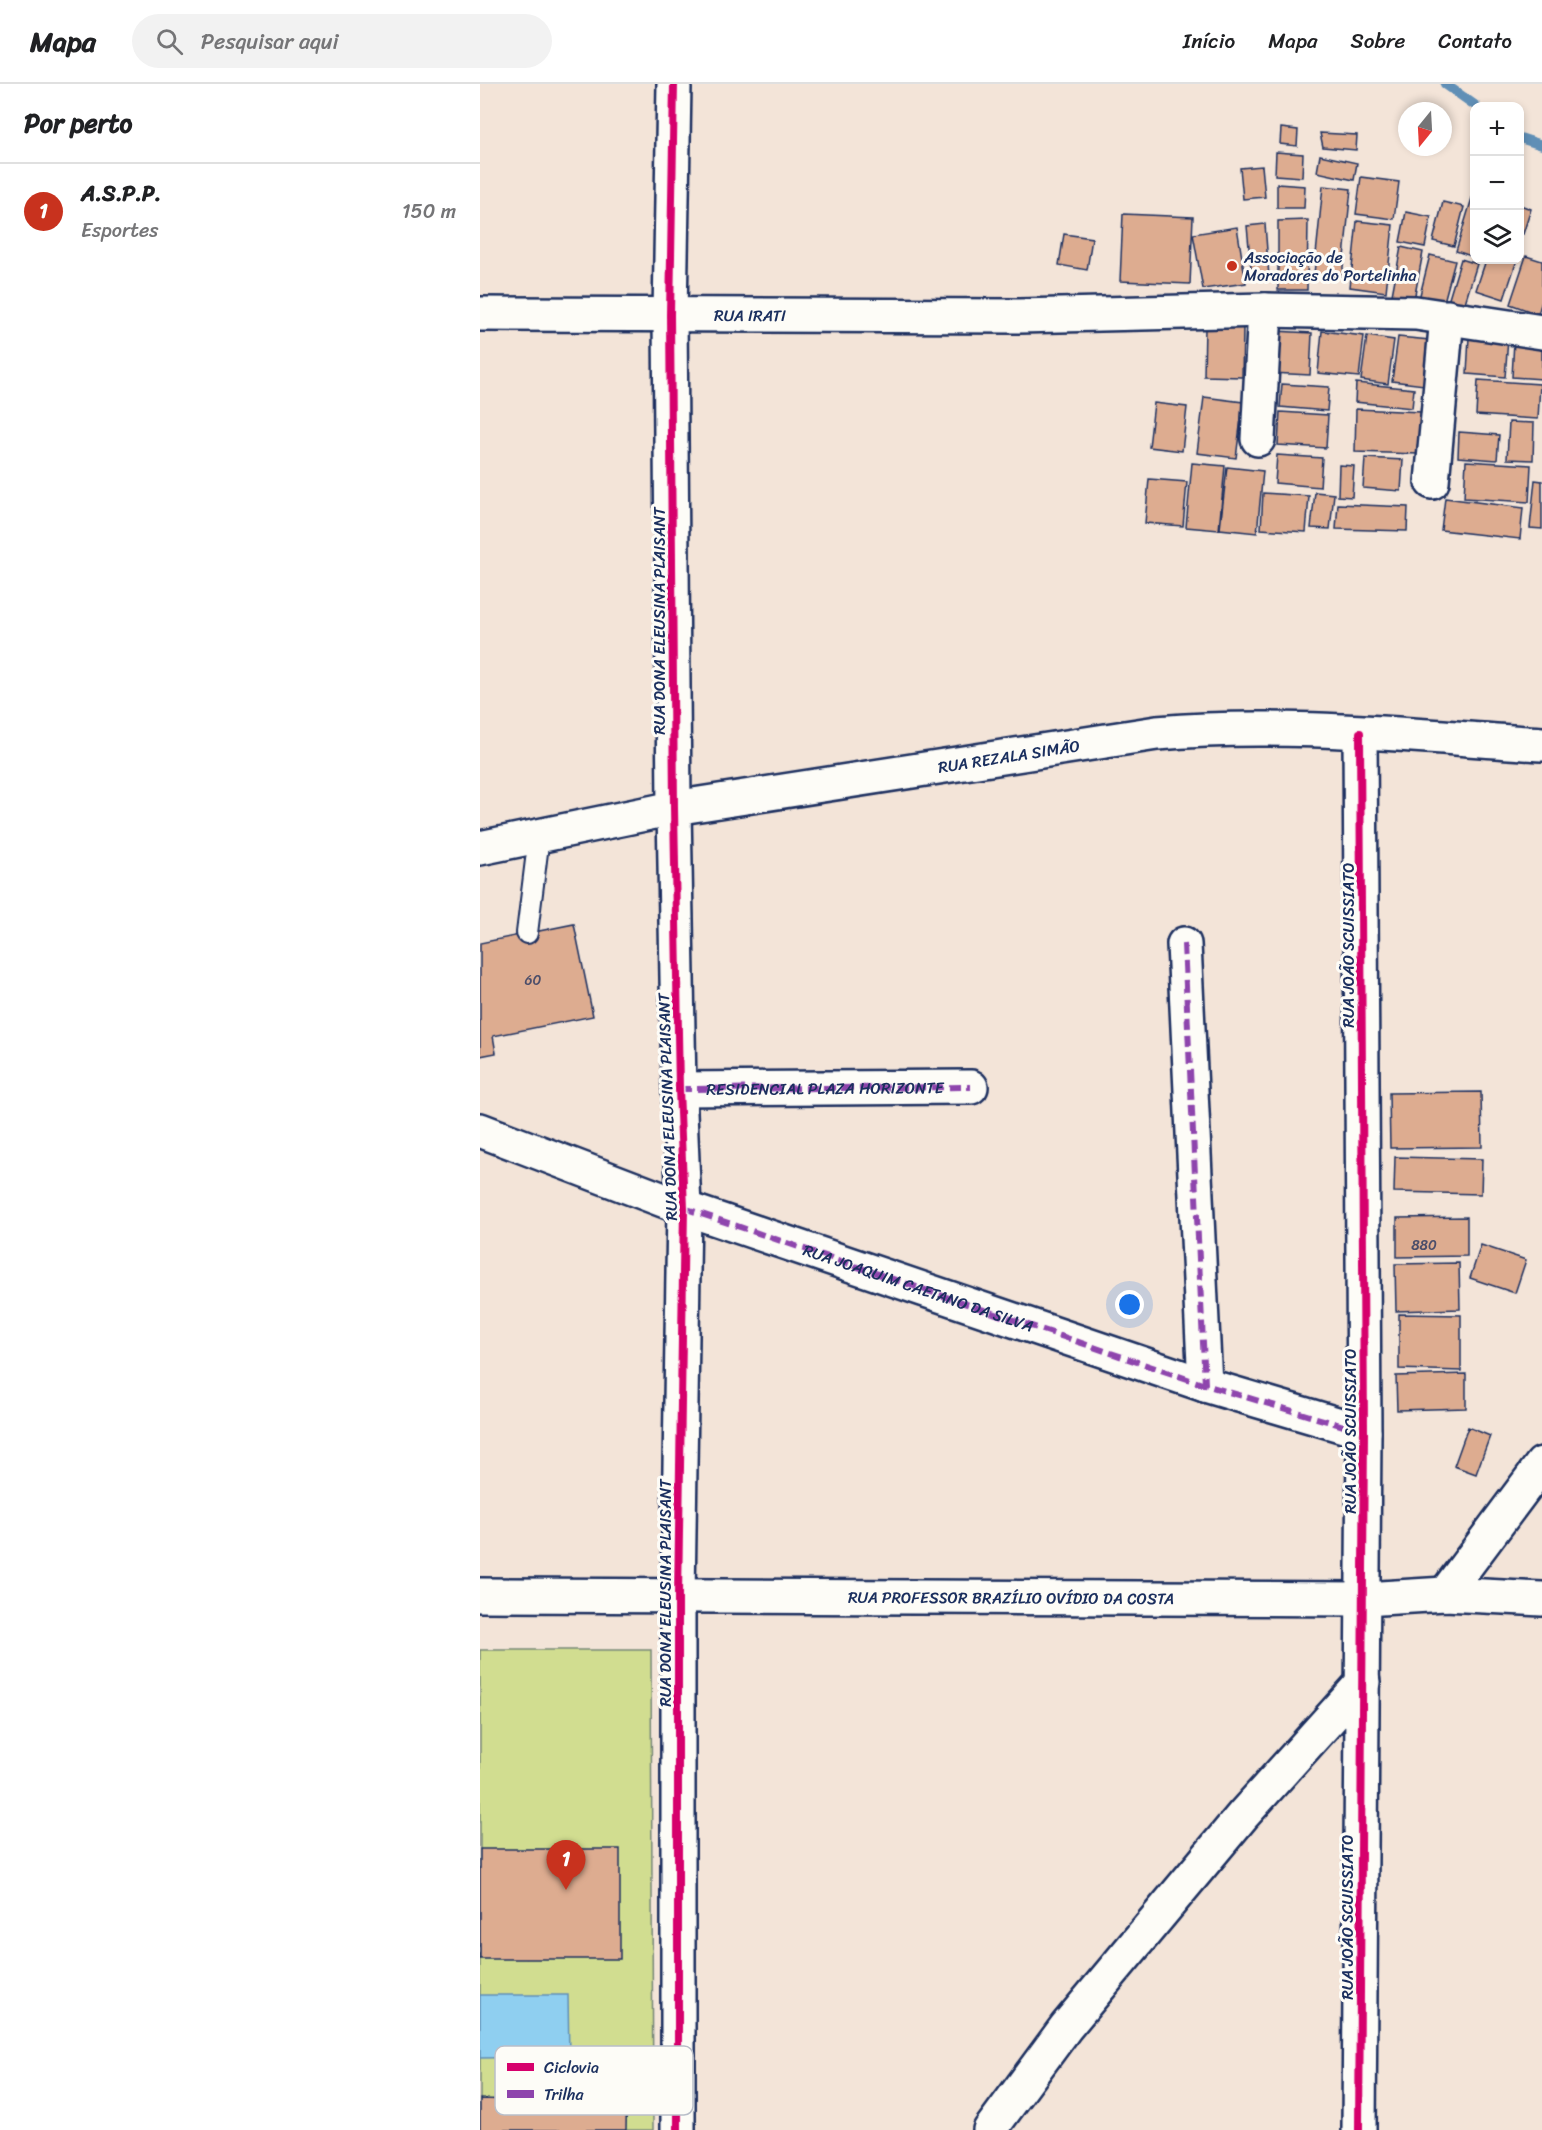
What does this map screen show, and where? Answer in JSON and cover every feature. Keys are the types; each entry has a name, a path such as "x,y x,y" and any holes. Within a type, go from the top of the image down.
{"street":[{"name":"RUA DONA ELEUSINA PLAISANT","path":"674,84 670,315 674,808 679,1089 684,1208 678,1596 678,2046"},
{"name":"RUA IRATI","path":"480,314 1019,316 1265,310 1416,313 1542,332"},
{"path":"1258,438 1265,310"},
{"path":"1432,482 1448,317"},
{"name":"RUA REZALA SIMÃO","path":"480,848 674,808 1156,733 1269,728 1542,744"},
{"name":"RUA JOÃO SCUISSIATO","path":"1359,2130 1364,1599 1360,733"},
{"path":"1184,944 1205,1385"},
{"name":"RESIDENCIAL PLAZA HORIZONTE","path":"679,1089 971,1087"},
{"name":"RUA JOAQUIM CAETANO DA SILVA","path":"480,1130 684,1208 1205,1385 1364,1432"},
{"path":"1445,1594 1542,1464"},
{"name":"RUA PROFESSOR BRAZÍLIO OVÍDIO DA COSTA","path":"480,1595 1364,1599 1445,1594 1542,1599"},
{"path":"990,2130 1066,2027 1243,1815 1363,1682"}],"lane":[{"path":"527,933 539,836"}],"green space":[{"path":"480,1650 651,1650 653,2046 495,2046 495,2115 653,2115 653,2130 480,2130"}],"water":[{"path":"480,1995 568,1995 569,2046 495,2046 495,2058 480,2058"}],"building":[{"path":"1281,128 1298,130 1297,146 1280,144"},
{"path":"1320,133 1357,135 1356,150 1323,147"},
{"path":"1276,152 1303,154 1302,177 1275,175"},
{"path":"1320,155 1357,163 1354,180 1317,172"},
{"path":"1262,166 1265,197 1243,199 1240,168"},
{"path":"1361,177 1399,182 1394,219 1356,214"},
{"path":"1277,184 1305,186 1304,208 1277,208"},
{"path":"1323,186 1351,189 1342,277 1314,274"},
{"path":"1443,202 1464,207 1454,246 1433,241"},
{"path":"1470,205 1470,256 1456,251"},
{"path":"1524,206 1531,209 1524,231"},
{"path":"1406,212 1431,217 1425,247 1400,242"},
{"path":"1123,214 1193,217 1190,284 1120,281"},
{"path":"1308,220 1307,290 1278,290 1278,221"},
{"path":"1357,221 1393,225 1386,292 1350,287"},
{"path":"1265,224 1269,277 1252,279 1247,226"},
{"path":"1237,227 1246,283 1203,289 1193,234"},
{"path":"1064,234 1092,238 1087,270 1059,265"},
{"path":"1401,247 1423,252 1414,300 1392,295"},
{"path":"1430,255 1455,261 1442,309 1418,303"},
{"path":"1526,256 1542,261 1542,301 1538,314 1510,304"},
{"path":"1461,259 1470,262 1470,264 1477,264 1464,306 1448,302"},
{"path":"1485,264 1516,264 1504,299 1476,290"},
{"path":"1205,327 1243,328 1242,377 1204,376"},
{"path":"1274,331 1312,333 1310,375 1271,373"},
{"path":"1322,331 1364,336 1359,377 1318,373"},
{"path":"1367,336 1394,340 1388,384 1361,380"},
{"path":"1398,337 1430,340 1424,385 1392,381"},
{"path":"1469,337 1508,339 1505,377 1467,374"},
{"path":"1514,341 1542,343 1542,379 1512,377"},
{"path":"1478,380 1540,384 1538,419 1476,415"},
{"path":"1356,383 1414,389 1412,408 1355,402"},
{"path":"1282,384 1329,387 1327,411 1280,407"},
{"path":"1204,397 1243,402 1236,458 1197,453"},
{"path":"1154,403 1187,407 1182,451 1149,447"},
{"path":"1356,409 1421,412 1419,454 1355,452"},
{"path":"1280,412 1328,415 1326,448 1278,445"},
{"path":"1509,422 1534,423 1533,460 1507,459"},
{"path":"1459,432 1499,435 1497,460 1458,457"},
{"path":"1277,455 1322,458 1320,487 1275,483"},
{"path":"1365,458 1403,460 1401,491 1363,488"},
{"path":"1466,461 1531,465 1529,502 1464,498"},
{"path":"1192,463 1225,466 1219,530 1186,527"},
{"path":"1339,465 1354,466 1352,497 1338,496"},
{"path":"1227,467 1263,471 1257,533 1220,529"},
{"path":"1149,479 1187,482 1183,526 1145,523"},
{"path":"1535,480 1542,481 1542,529 1530,528"},
{"path":"1315,492 1334,494 1330,529 1311,528"},
{"path":"1263,493 1309,496 1306,532 1261,529"},
{"path":"1445,498 1523,508 1520,539 1441,530"},
{"path":"1338,504 1408,507 1407,531 1336,529"},
{"path":"574,924 593,1016 493,1036 496,1053 480,1056 480,943"},
{"path":"1481,1092 1482,1147 1390,1148 1389,1093"},
{"path":"1395,1157 1482,1159 1481,1194 1394,1192"},
{"path":"1467,1217 1467,1256 1397,1257 1397,1218"},
{"path":"1481,1245 1526,1260 1515,1293 1470,1278"},
{"path":"1459,1263 1460,1309 1396,1311 1395,1264"},
{"path":"1399,1314 1461,1315 1461,1371 1399,1369"},
{"path":"1466,1374 1466,1408 1397,1410 1396,1376"},
{"path":"1468,1427 1490,1436 1476,1474 1454,1466"},
{"path":"480,1849 620,1849 620,1959 480,1959"},
{"path":"480,2099 495,2099 495,2115 626,2115 626,2130 480,2130"}],"waterway":[{"path":"1445,84 1470,102"},
{"path":"1524,139 1542,145"}],"marked path":[{"path":"1184,944 1205,1385"},
{"path":"679,1089 971,1087"},
{"path":"684,1208 1205,1385 1364,1432"}],"cycle path":[{"path":"674,84 670,315 674,808 679,1089 684,1208 678,1596 678,2046"},
{"path":"1359,2130 1364,1432 1360,733"},
{"path":"678,2115 678,2130"}],"place":[{"name":"Associação de Moradores do Portelinha","path":"1232,266"},
{"name":"A.S.P.P.","path":"566,1890"}]}
